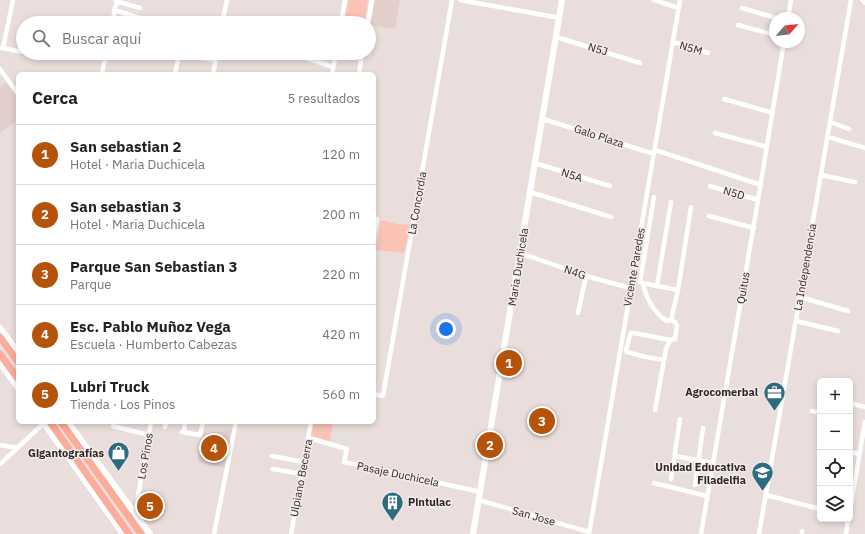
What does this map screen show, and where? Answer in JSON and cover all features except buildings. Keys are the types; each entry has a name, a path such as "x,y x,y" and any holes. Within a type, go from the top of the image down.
{"highway":[{"path":"4,339 16,359"},
{"path":"0,354 16,376"},
{"path":"47,424 68,443 72,442 72,438"},
{"path":"62,424 141,534"},
{"path":"58,433 130,534"},
{"path":"70,450 71,445 75,445 86,457"}],"main road":[{"name":"Maria Duchicela","path":"474,534 562,0"},
{"path":"0,328 4,339 16,350"},
{"path":"0,363 16,385"},
{"path":"46,424 123,534"},
{"path":"69,424 150,534"}],"street":[{"path":"13,0 2,48 16,51"},
{"path":"113,16 116,0 140,8"},
{"path":"223,16 226,0"},
{"path":"343,16 346,0"},
{"path":"369,16 372,0"},
{"name":"La Concordia","path":"376,394 383,396 452,0"},
{"path":"460,0 560,18"},
{"path":"654,0 679,8"},
{"name":"Vicente Paredes","path":"589,533 680,0"},
{"path":"789,12 791,0"},
{"name":"La Independencia","path":"759,534 851,0"},
{"path":"742,8 769,16"},
{"path":"114,10 133,16"},
{"path":"738,25 769,33"},
{"name":"N5J","path":"556,37 640,62"},
{"name":"N5M","path":"674,42 708,53"},
{"name":"Quitus","path":"701,534 754,228 783,48"},
{"path":"102,72 105,60"},
{"path":"175,72 178,60"},
{"path":"213,72 215,60"},
{"path":"312,60 333,67"},
{"path":"332,72 334,60"},
{"path":"359,72 361,60"},
{"path":"0,69 16,91"},
{"path":"724,99 773,113"},
{"name":"Galo Plaza","path":"543,119 761,185"},
{"path":"830,122 850,129"},
{"path":"715,133 767,147"},
{"path":"828,137 865,148"},
{"name":"N5A","path":"535,163 610,186"},
{"path":"821,175 855,182"},
{"name":"N5D","path":"710,186 758,200"},
{"path":"530,192 611,217"},
{"path":"654,197 641,282 646,295 656,312 667,320 675,322 678,326 675,340 631,333 626,350 627,352 664,360"},
{"path":"657,286 671,202"},
{"path":"671,320 678,290 691,207"},
{"path":"709,216 754,228"},
{"path":"376,224 377,219"},
{"name":"N4G","path":"520,253 586,276 630,288"},
{"path":"578,313 586,276"},
{"path":"632,280 678,290"},
{"path":"800,296 848,311"},
{"path":"796,321 838,331"},
{"path":"655,410 666,349 670,340"},
{"path":"853,405 865,408"},
{"path":"812,411 817,412"},
{"path":"671,479 680,419"},
{"path":"853,486 865,422"},
{"path":"0,464 43,424"},
{"name":"Los Pinos","path":"135,513 150,424"},
{"path":"185,424 183,432 201,434 203,424"},
{"path":"214,534 236,424"},
{"name":"Ulpiano Becerra","path":"291,534 311,424"},
{"path":"113,426 149,435"},
{"path":"695,485 703,428"},
{"name":"Pasaje Duchicela","path":"309,438 347,449 344,462 480,492"},
{"path":"0,445 18,448"},
{"path":"853,453 860,454"},
{"path":"272,456 304,462"},
{"path":"675,456 713,463"},
{"path":"273,469 302,474"},
{"path":"654,483 707,496"},
{"path":"766,495 817,508"},
{"name":"San Jose","path":"479,500 589,533"},
{"path":"846,534 848,522"}],"shaded area":[{"path":"349,0 368,0 365,16 346,16"},
{"path":"375,0 400,0 395,29 376,26 376,16 372,16"},
{"path":"7,82 16,95 16,121 0,133 0,87"},
{"path":"381,220 397,224 410,225 404,253 376,250"},
{"path":"312,424 333,424 330,441 310,436"},
{"path":"232,430 225,468 197,462 203,434"}],"place":[{"name":"San sebastian 2","path":"509,363"},
{"name":"Agrocomerbal","path":"774,412"},
{"name":"Parque San Sebastian 3","path":"542,421"},
{"name":"San sebastian 3","path":"490,445"},
{"name":"Esc. Pablo Muñoz Vega","path":"214,448"},
{"name":"Gigantografías","path":"119,472"},
{"name":"Unidad Educativa Filadelfia","path":"762,492"},
{"name":"Lubri Truck","path":"150,506"},
{"name":"Pintulac","path":"392,522"}]}
